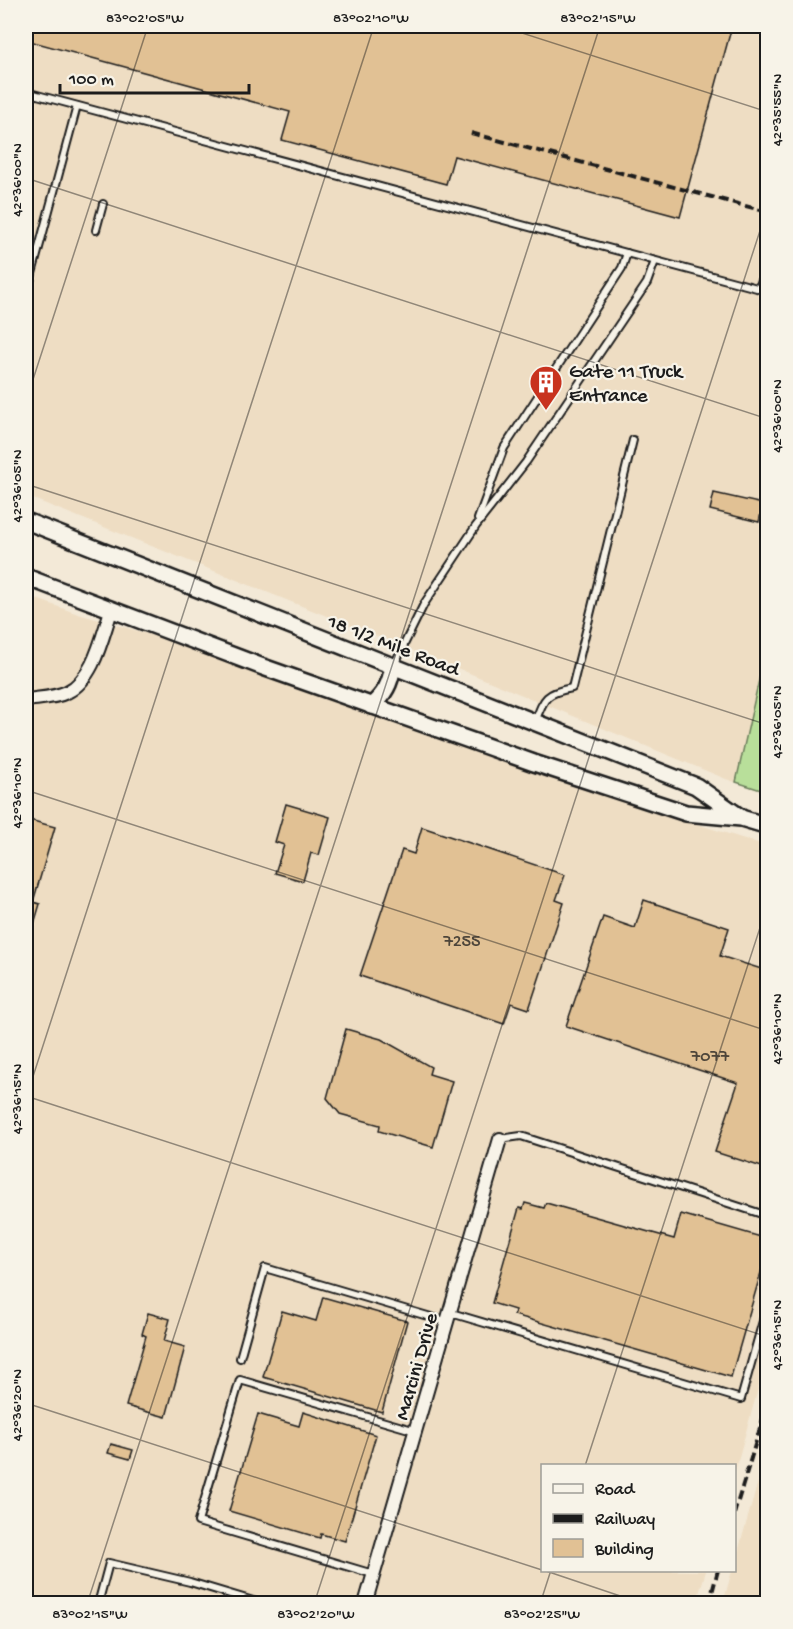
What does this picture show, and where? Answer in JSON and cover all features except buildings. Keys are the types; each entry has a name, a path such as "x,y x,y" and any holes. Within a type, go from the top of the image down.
{"street":[{"name":"18 1/2 Mile Road","path":"29,525 696,786 741,818"},
{"name":"18 1/2 Mile Road","path":"26,578 371,706 534,763 686,813 741,818 768,826"},
{"path":"26,700 66,693 79,685 93,660 111,611"},
{"path":"371,706 386,691 393,666"},
{"name":"Marcini Drive","path":"365,1604 500,1139"}],"lane":[{"path":"26,92 768,291"},
{"path":"26,296 77,106"},
{"path":"96,230 103,204"},
{"path":"476,526 504,448 622,268 627,253"},
{"path":"759,289 768,260"},
{"path":"393,666 424,604 476,526 526,462 647,284 655,261"},
{"path":"535,722 544,700 558,691 572,688 633,440"},
{"path":"500,1139 521,1136 768,1216"},
{"path":"240,1358 265,1268 741,1399 768,1303"},
{"path":"374,1574 198,1522 240,1380 416,1431"},
{"path":"98,1604 109,1563 190,1582 263,1604"}],"shaded area":[{"path":"26,26 767,26 767,793 726,779 452,666 26,496"},
{"path":"26,595 78,614 145,633 544,776 767,846 767,1357 736,1467 736,1464 541,1464 541,1572 706,1572 696,1603 26,1603"},
{"path":"767,1451 767,1603 723,1603 732,1572 736,1572 736,1559"}],"green space":[{"path":"767,644 767,792 736,782"}],"railway":[{"path":"471,133 768,212"},
{"path":"736,1507 768,1402"},
{"path":"709,1604 717,1572"}],"place":[{"name":"Gate 11 Truck Entrance","path":"546,411"}]}
